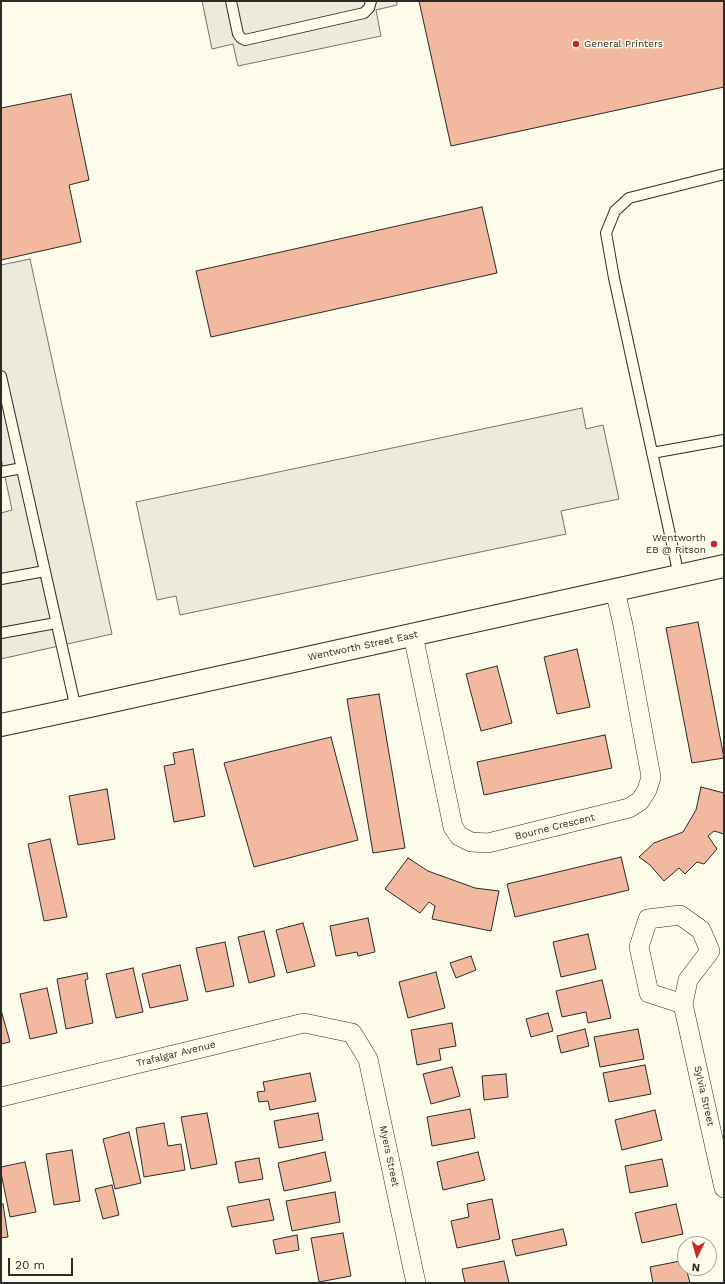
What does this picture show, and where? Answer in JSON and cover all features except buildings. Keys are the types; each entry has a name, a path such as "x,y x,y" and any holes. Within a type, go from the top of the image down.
{"main road":[{"name":"Wentworth Street East","path":"1,725 724,566"}],"street":[{"name":"Bourne Crescent","path":"413,635 453,826 459,836 471,842 488,843 629,808 640,801 647,790 651,777 624,625 615,590"},
{"name":"Sylvia Street","path":"683,1004 649,993 639,947 648,919 680,915 701,930 710,951 688,980 683,1004 724,1188"},
{"name":"Trafalgar Avenue","path":"1,1098 304,1023 352,1033"},
{"name":"Myers Street","path":"352,1033 368,1059 416,1283"}],"lane":[{"path":"231,1 238,34 245,40 364,13 369,8 371,1"},
{"path":"679,576 614,278 606,233 615,211 629,198 724,174"},
{"path":"1,376 76,709"},
{"path":"652,453 724,440"},
{"path":"1,472 22,468"},
{"path":"1,579 45,571"},
{"path":"1,633 56,623"}],"shaded area":[{"path":"202,1 397,1 397,5 376,10 381,36 238,66 233,44 212,49"},
{"path":"30,259 112,634 1,659 1,513 12,510 1,458 1,265"},
{"path":"582,408 586,429 603,425 619,499 561,511 566,534 180,615 176,596 157,600 136,502"}],"place":[{"name":"General Printers","path":"576,44"},
{"name":"Wentworth EB @ Ritson","path":"714,544"}]}
